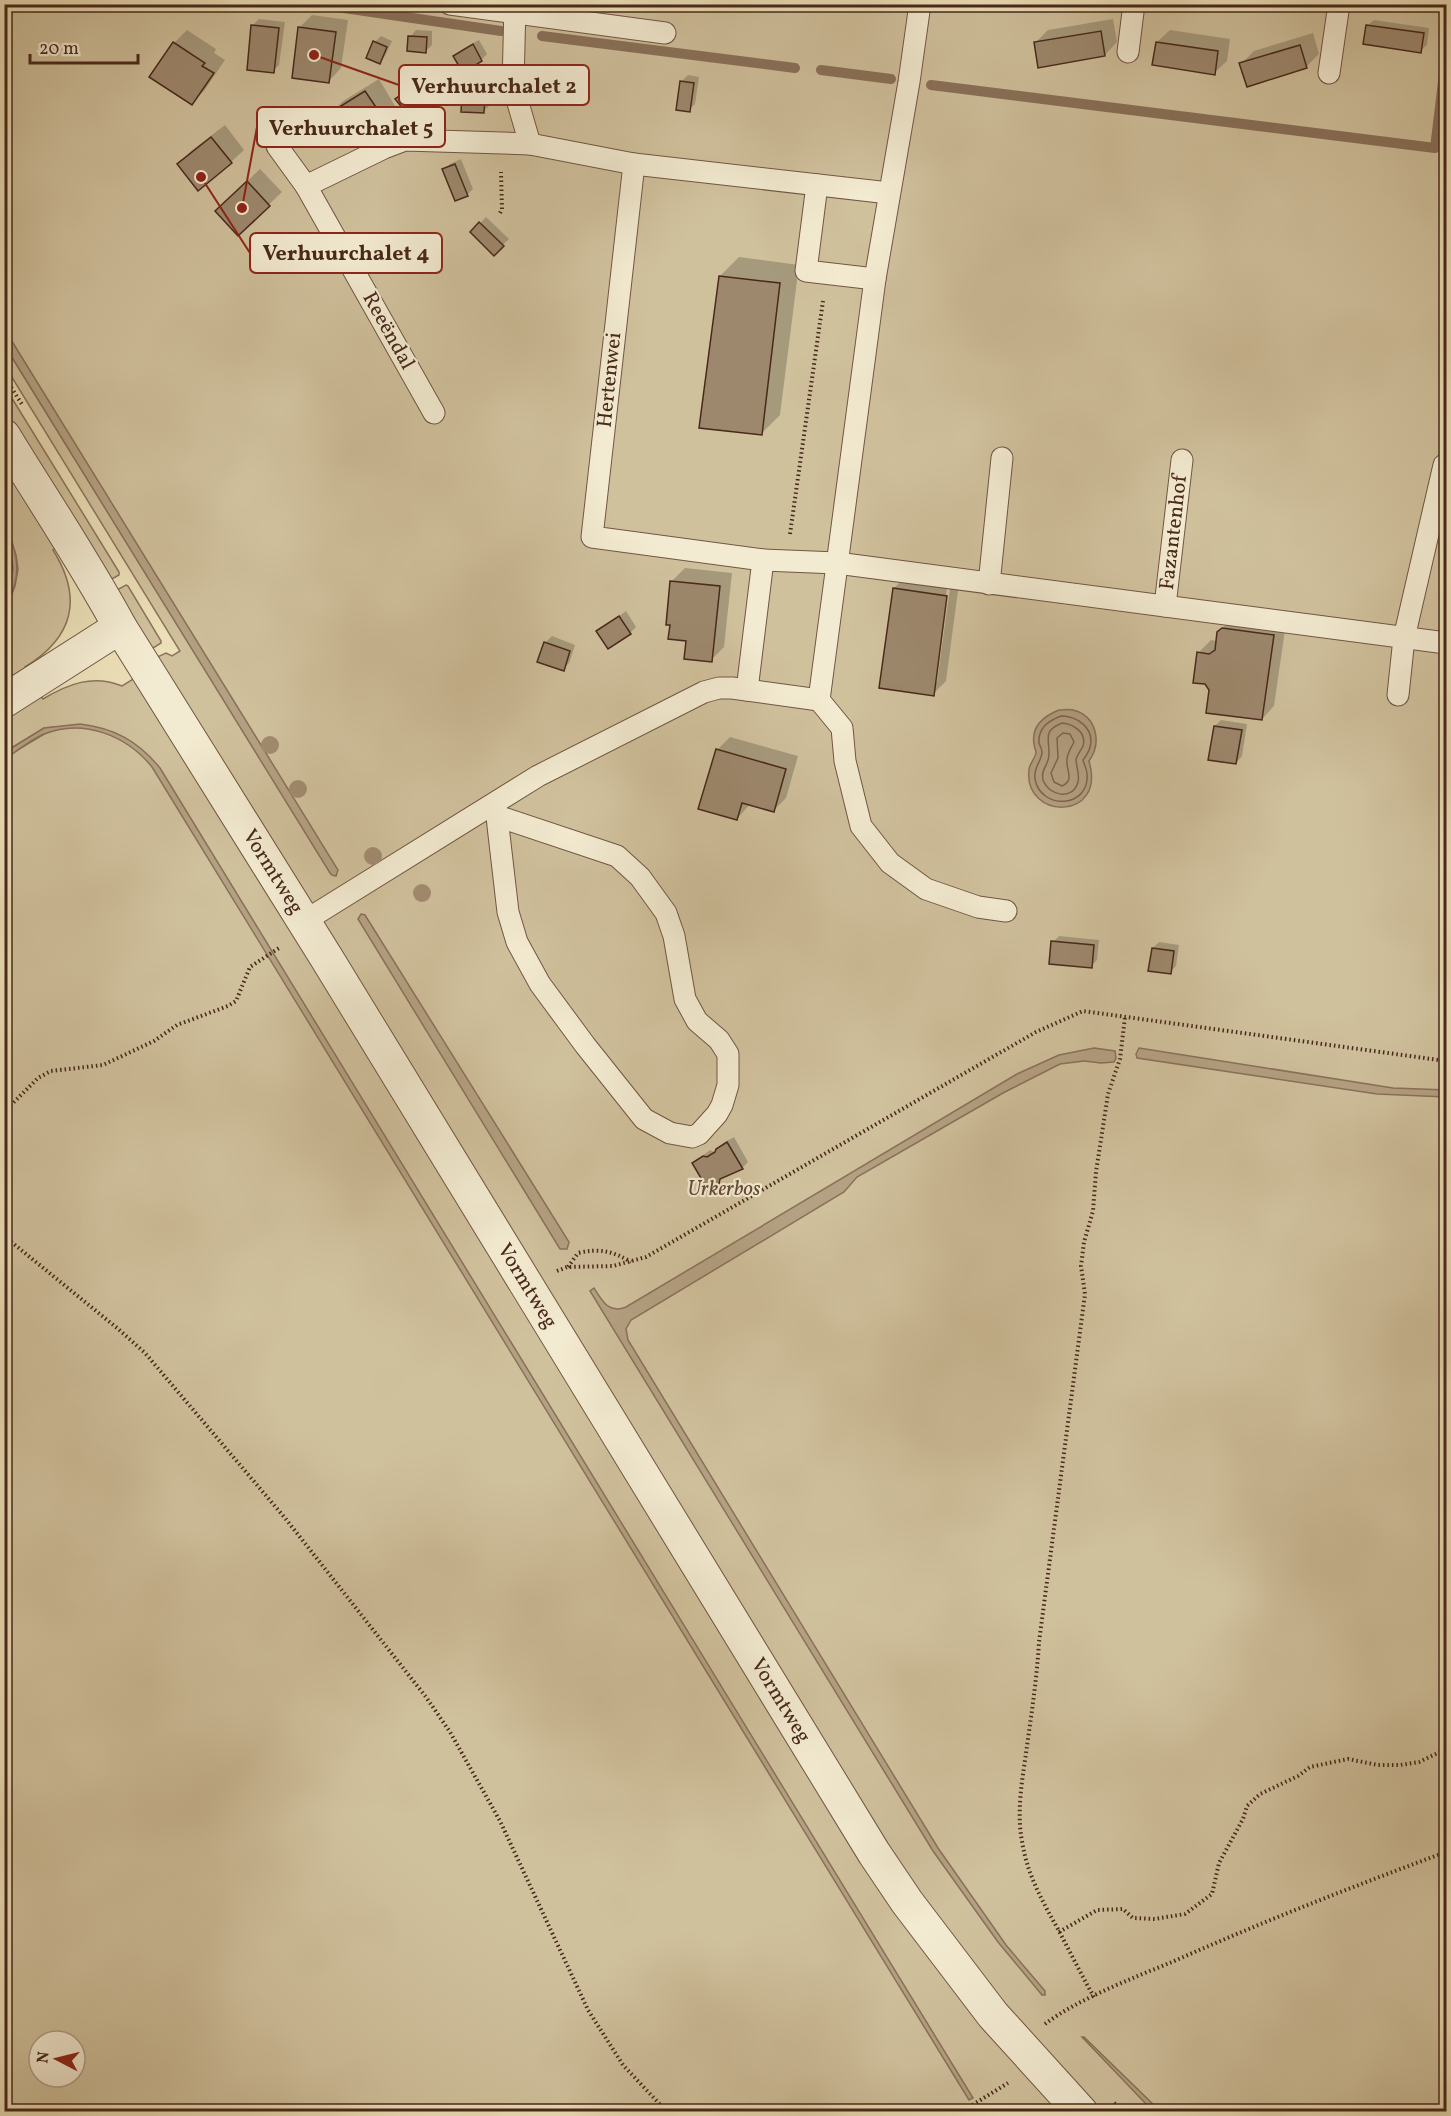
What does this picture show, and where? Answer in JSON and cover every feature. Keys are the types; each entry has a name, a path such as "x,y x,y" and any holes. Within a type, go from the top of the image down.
{"street":[{"name":"Vormtweg","path":"4,436 72,547 95,580 120,627 874,1853 907,1902 987,2007 1082,2112"},
{"path":"4,701 120,627"}],"lane":[{"path":"450,4 515,8 665,33"},
{"path":"819,700 875,279 920,4"},
{"path":"1128,52 1134,4"},
{"path":"1329,73 1339,4"},
{"path":"515,8 513,86 530,144"},
{"path":"306,186 405,140 530,144 634,164 889,193"},
{"name":"Reeëndal","path":"277,146 306,186 434,413"},
{"name":"Hertenwei","path":"634,164 592,537 763,560"},
{"path":"817,185 807,271 875,279"},
{"path":"990,584 1002,458"},
{"name":"Fazantenhof","path":"1165,606 1182,460"},
{"path":"1398,695 1404,638 1444,465"},
{"path":"747,690 763,560 837,563 1446,643"},
{"path":"303,922 494,811 538,776 704,692 719,688 819,700 842,728 845,761 861,826 890,863 926,889 978,907 1006,911"},
{"path":"494,811 617,856 640,877 666,913 677,947 685,999 697,1021 719,1040 728,1054 728,1085 722,1105 699,1134 692,1137 670,1133 644,1119 540,984 517,942 508,912 494,811"}],"path":[{"path":"500,213 502,209 501,171 508,163 506,144"},
{"path":"787,561 827,273"},
{"path":"4,1112 38,1078 51,1071 103,1065 154,1041 177,1025 228,1006 236,1001 250,967 281,947"},
{"path":"559,1270 567,1267 613,1266 646,1257 1036,1032 1083,1011 1446,1061"},
{"path":"1095,1997 1044,1906 1027,1864 1021,1839 1022,1786 1083,1305 1081,1266 1084,1242 1093,1211 1107,1102 1120,1059 1125,1017"},
{"path":"4,1236 145,1353 285,1518 426,1697 450,1732 500,1821 588,2010 623,2065 667,2112"},
{"path":"567,1267 578,1253 595,1250 615,1253 631,1262"},
{"path":"1059,1932 1097,1910 1123,1909 1133,1918 1155,1919 1185,1914 1212,1894 1218,1863 1243,1819 1247,1806 1260,1794 1298,1776 1310,1767 1348,1760 1378,1765 1400,1765 1419,1762 1446,1749"},
{"path":"1046,2023 1059,2014 1095,1997 1252,1927 1446,1852"},
{"path":"961,2112 1011,2081"}],"green space":[{"name":"Urkerbos","path":"5,5 1446,5 1446,2111 5,2111 4,758 56,727 44,728 5,752 5,718 40,695 43,699 81,682 101,681 122,686 158,664 155,658 166,653 172,656 180,651 5,366 5,346 190,645 5,341"},
{"path":"5,387 119,575 108,581 5,413"},
{"path":"5,459 58,546 53,550 68,584 70,600 69,615 54,643 5,685 4,613 15,586 18,569 16,555 5,525"},
{"path":"4,536 11,567 10,582 5,598"},
{"path":"126,585 161,641 150,650 115,591"}],"water":[{"path":"5,330 338,870 336,876 330,873 5,346"},
{"path":"5,525 15,552 17,570 5,613 5,598 13,569 5,536"},
{"path":"1059,710 1073,710 1081,713 1092,724 1096,739 1089,761 1091,781 1086,795 1076,804 1064,807 1050,805 1038,798 1031,786 1029,770 1036,753 1034,738 1037,727 1048,715"},
{"path":"80,724 104,729 124,737 143,750 160,768 973,2098 969,2100 152,767 142,756 117,739 89,729 74,728 44,734 5,759 5,752 44,728"},
{"path":"361,914 365,915 569,1242 567,1249 560,1249 358,919"},
{"path":"1094,1048 1115,1051 1114,1062 1084,1061 1060,1064 1003,1093 857,1177 844,1192 631,1320 626,1329 628,1340 938,1848 1006,1945 1045,1991 1045,1995 1042,1995 998,1942 933,1851 590,1291 594,1288 603,1302 615,1309 626,1307 1017,1074 1059,1055"},
{"path":"1139,1048 1393,1088 1446,1090 1446,1097 1377,1094 1137,1058"},
{"path":"1082,2037 1160,2111 1154,2111 1147,2105"}],"building":[{"path":"251,25 279,28 274,73 247,70"},
{"path":"1366,25 1424,33 1421,53 1363,44"},
{"path":"298,27 336,32 329,83 292,78"},
{"path":"1101,31 1105,56 1038,68 1034,42"},
{"path":"408,36 427,37 426,53 407,51"},
{"path":"373,41 387,47 380,64 366,58"},
{"path":"173,42 205,63 202,66 214,73 192,105 149,77"},
{"path":"1156,42 1218,51 1215,75 1152,65"},
{"path":"473,44 482,61 463,73 453,56"},
{"path":"1300,45 1307,68 1247,87 1239,63"},
{"path":"680,81 694,83 690,112 676,110"},
{"path":"408,90 419,107 408,115 395,99"},
{"path":"365,91 384,119 346,143 328,114"},
{"path":"462,93 485,95 484,113 461,112"},
{"path":"211,137 232,163 198,191 177,164"},
{"path":"455,164 468,196 455,201 442,169"},
{"path":"247,181 270,206 238,236 215,211"},
{"path":"479,222 504,246 494,256 470,232"},
{"path":"719,276 780,283 762,435 699,428"},
{"path":"670,581 720,586 712,662 684,659 686,641 668,639 670,625 666,625"},
{"path":"893,588 947,596 934,696 879,688"},
{"path":"619,616 631,634 608,649 596,631"},
{"path":"1222,628 1274,635 1262,720 1206,713 1209,690 1205,684 1193,683 1197,652 1209,654 1215,650 1217,632"},
{"path":"544,642 570,651 564,671 537,662"},
{"path":"1214,726 1242,730 1236,764 1208,760"},
{"path":"716,749 786,769 774,812 742,803 737,820 698,809"},
{"path":"1051,941 1094,945 1092,968 1049,964"},
{"path":"1152,948 1174,951 1171,974 1148,971"},
{"path":"727,1142 743,1169 720,1179 719,1184 708,1190 692,1163 703,1156 707,1157"}],"waterway":[{"path":"317,4 501,31"},
{"path":"542,36 795,68"},
{"path":"931,85 1435,148 1446,57"},
{"path":"821,70 891,79"}],"place":[{"name":"Verhuurchalet 2","path":"314,55"},
{"name":"Verhuurchalet 4","path":"201,177"},
{"name":"Verhuurchalet 5","path":"242,208"}]}
